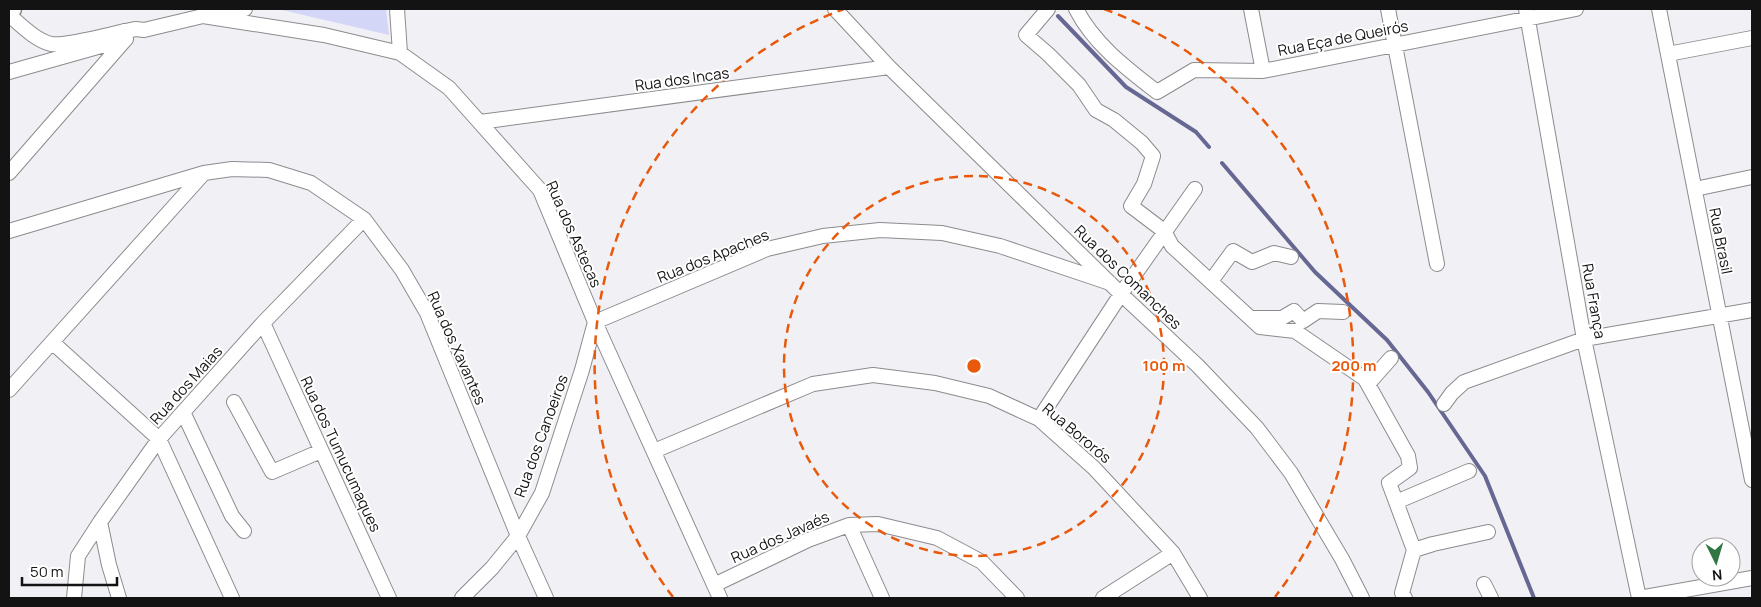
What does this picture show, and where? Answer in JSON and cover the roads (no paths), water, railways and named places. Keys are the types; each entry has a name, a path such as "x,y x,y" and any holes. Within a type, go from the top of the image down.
{"main road":[{"path":"9,14 13,9"}],"street":[{"path":"203,16 246,9"},
{"path":"397,9 400,53"},
{"name":"Rua dos Comanches","path":"835,9 889,67 1121,294 1198,366 1257,428 1291,473 1342,559 1362,598"},
{"path":"1048,9 1026,35 1079,85 1096,110 1114,120 1142,143 1153,156 1144,184 1131,206 1164,231 1172,246 1260,326 1295,331 1365,379 1408,456 1410,468 1389,483 1414,550 1402,593 1405,598"},
{"name":"Rua Eça de Queirós","path":"1076,9 1084,25 1113,57 1157,92 1194,70 1263,71 1395,44 1527,13 1576,9"},
{"path":"1251,9 1263,71"},
{"path":"1388,9 1437,264"},
{"name":"Rua Brasil","path":"1659,9 1720,316 1749,444 1752,480"},
{"name":"Rua França","path":"1527,13 1584,339 1639,598"},
{"path":"9,14 37,38 51,44 125,35"},
{"name":"Rua dos Astecas","path":"9,72 125,35 137,36 144,30 203,16 324,35 400,53 449,88 540,190 594,322 717,592"},
{"path":"9,173 125,35"},
{"path":"1668,54 1752,38"},
{"name":"Rua dos Incas","path":"480,122 889,67"},
{"name":"Rua dos Xavantes","path":"9,231 204,173 232,169 270,170 311,183 364,219 402,270 427,313 518,536 546,598"},
{"path":"9,390 204,173"},
{"path":"1695,189 1752,177"},
{"path":"1039,418 1164,231 1195,190"},
{"name":"Rua dos Maias","path":"74,598 78,556 159,439 263,323 364,219"},
{"name":"Rua dos Apaches","path":"594,322 767,250 823,236 880,230 942,233 1000,246 1110,283"},
{"path":"1211,281 1233,250 1252,262 1274,253 1291,257"},
{"path":"1444,404 1464,382 1584,339 1752,310"},
{"path":"1252,318 1282,318 1294,311 1303,321 1318,311 1343,312"},
{"name":"Rua dos Canoeiros","path":"462,598 492,568 518,536 542,493 582,370 594,322"},
{"name":"Rua dos Tumucumaques","path":"263,323 389,598"},
{"path":"52,342 159,439 232,598"},
{"path":"1368,384 1391,358"},
{"name":"Rua Bororós","path":"654,451 813,384 873,375 935,383 989,396 1039,418 1094,468 1173,553 1200,598"},
{"path":"234,402 272,472 321,451"},
{"path":"183,412 232,516 244,531"},
{"path":"1396,502 1469,471"},
{"path":"100,522 109,565 119,598"},
{"name":"Rua dos Javaés","path":"717,592 808,540 848,525 878,524 937,538 982,562 1017,598"},
{"path":"848,525 882,598"},
{"path":"1414,550 1488,532"},
{"path":"1102,598 1173,553"},
{"path":"1639,598 1752,578"},
{"path":"1484,584 1491,598"}],"waterway":[{"path":"1058,16 1126,87 1196,132 1209,147"},
{"path":"1222,163 1315,272 1387,340 1428,392 1485,476 1534,598"}]}
